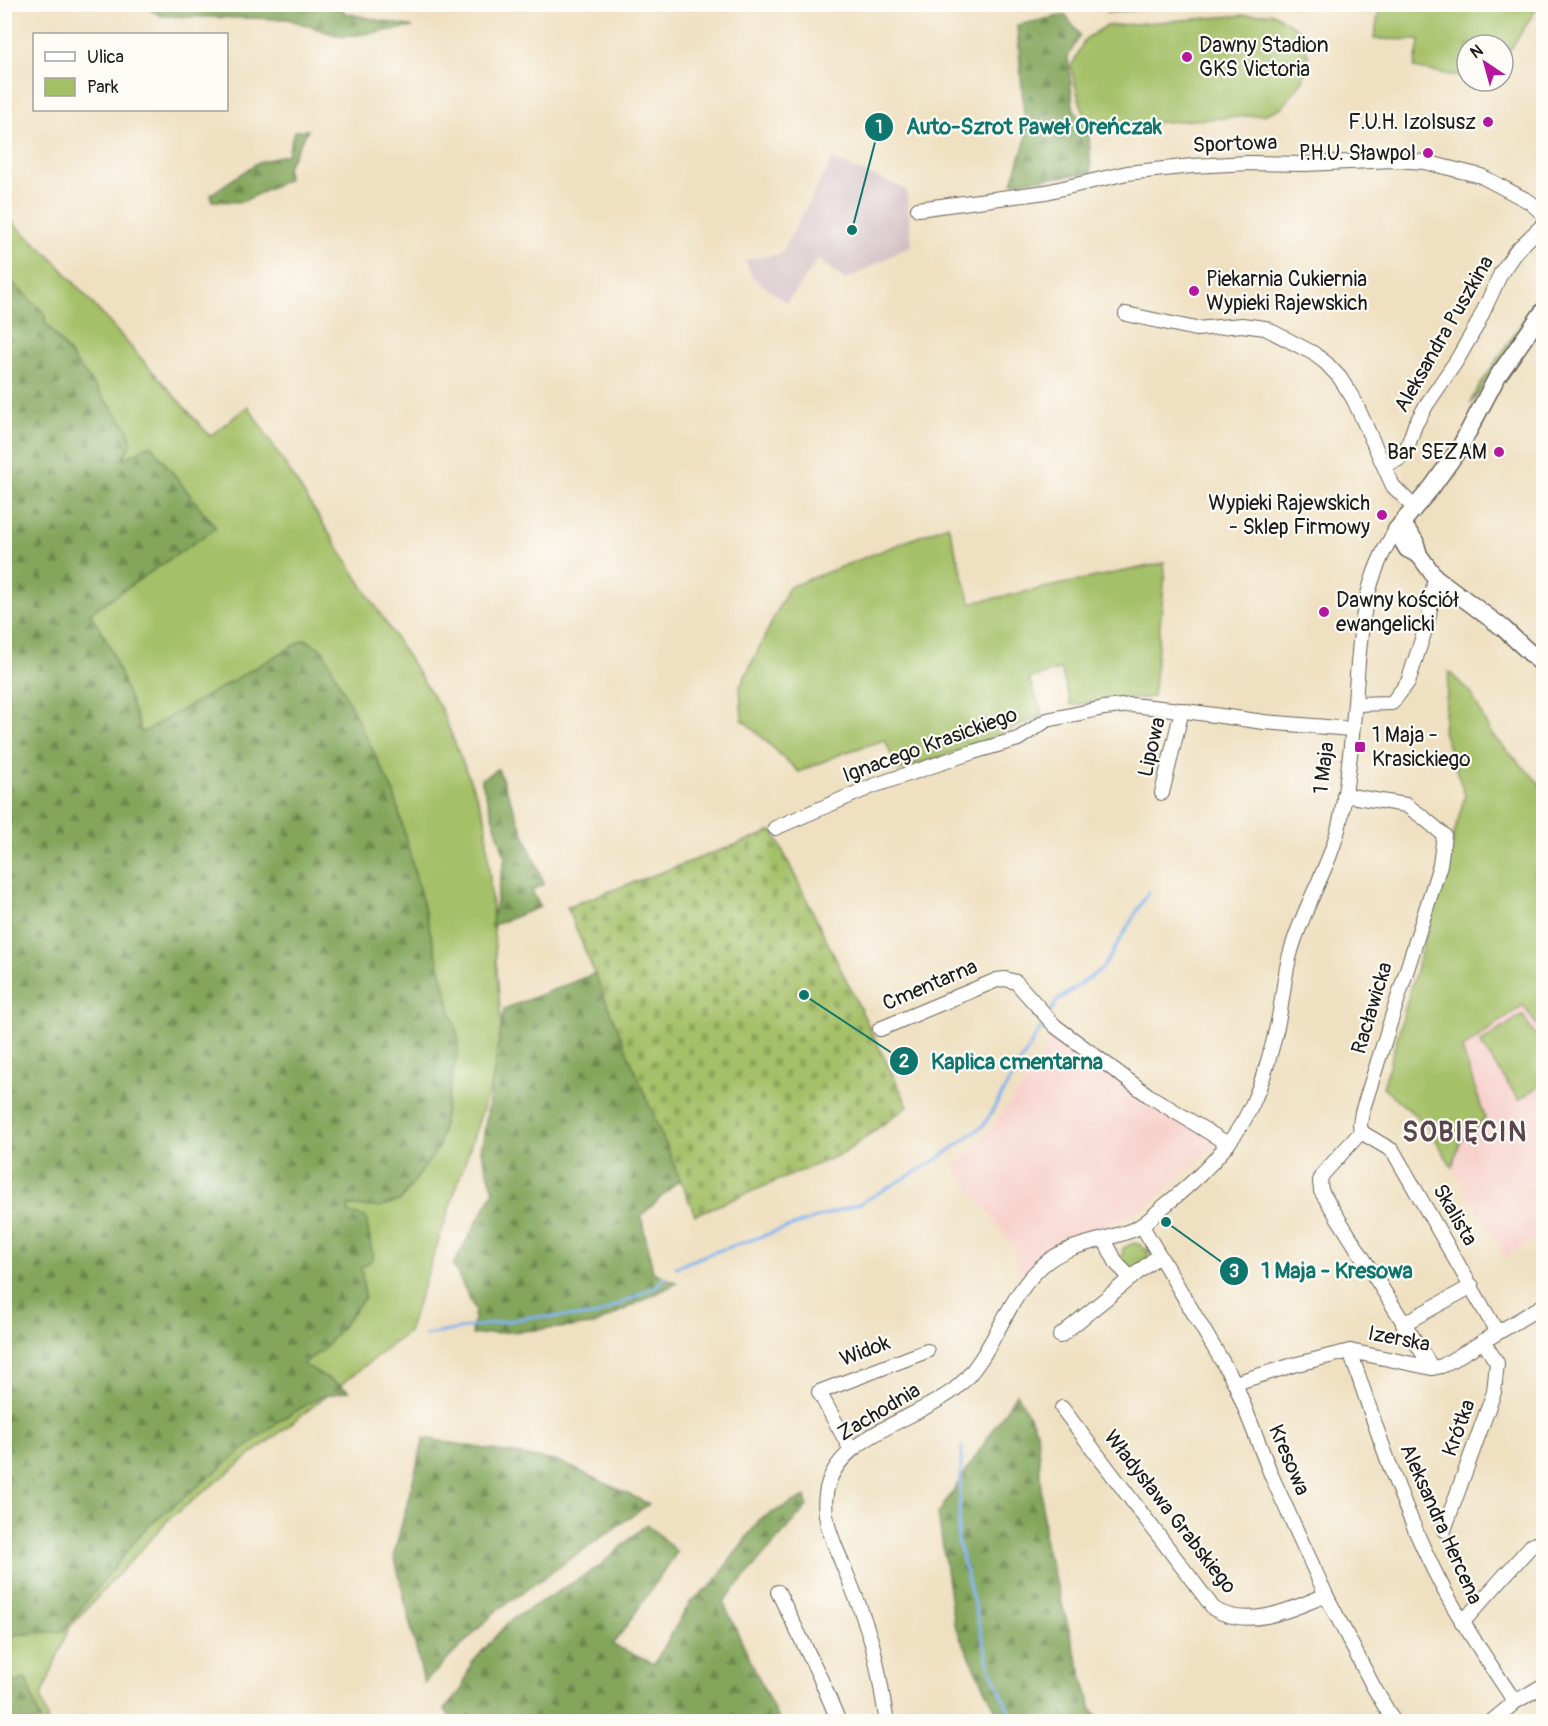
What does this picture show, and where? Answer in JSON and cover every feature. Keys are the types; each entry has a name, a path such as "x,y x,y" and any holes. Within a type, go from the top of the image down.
{"main road":[{"name":"1 Maja","path":"1399,526 1432,487 1459,449 1497,377 1544,310"},
{"path":"1399,526 1415,541 1413,552 1435,577 1503,628 1544,666"}],"street":[{"name":"Sportowa","path":"918,209 1046,192 1127,173 1192,166 1249,163 1305,165 1394,160 1425,162 1481,176 1530,202 1544,215"},
{"name":"Aleksandra Puszkina","path":"1385,465 1399,459 1407,448 1415,425 1477,325 1501,273 1516,251 1544,224"},
{"path":"1126,314 1196,329 1253,326 1265,328 1298,344 1326,363 1340,378 1354,400 1393,486 1414,507"},
{"name":"1 Maja","path":"1142,1226 1205,1170 1228,1144 1247,1115 1267,1065 1278,1022 1290,952 1330,855 1340,822 1355,704 1365,598 1376,566 1399,526"},
{"path":"1383,552 1392,549 1413,552"},
{"path":"1355,704 1392,703 1408,682 1428,621 1435,577"},
{"name":"Ignacego Krasickiego","path":"775,828 873,786 1018,739 1047,720 1104,708 1131,705 1182,710 1264,723 1352,729"},
{"name":"Lipowa","path":"1162,793 1182,710"},
{"name":"Racławicka","path":"1344,795 1406,805 1444,835 1440,865 1362,1112 1361,1132"},
{"name":"Cmentarna","path":"880,1029 997,980 1005,979 1016,982 1055,1026 1148,1095 1228,1144"},
{"path":"1361,1132 1322,1175 1321,1191 1432,1368"},
{"name":"Skalista","path":"1361,1132 1394,1151 1497,1332"},
{"name":"Zachodnia","path":"887,1722 873,1646 827,1526 825,1496 828,1482 837,1465 851,1450 934,1404 960,1385 972,1372 1010,1308 1034,1274 1048,1262 1066,1251 1142,1226"},
{"name":"Kresowa","path":"1142,1226 1235,1383 1272,1477 1326,1595 1373,1686"},
{"path":"1104,1239 1117,1264 1131,1278"},
{"path":"1060,1336 1158,1256"},
{"path":"1403,1324 1472,1286"},
{"name":"Izerska","path":"1235,1383 1350,1351 1432,1368 1442,1366 1497,1332 1542,1309"},
{"name":"Krótka","path":"1444,1530 1494,1392 1497,1363 1483,1341"},
{"name":"Widok","path":"851,1450 819,1392 927,1351"},
{"name":"Aleksandra Hercena","path":"1350,1351 1376,1429 1415,1529 1440,1583 1462,1623 1515,1702"},
{"name":"Władysława Grabskiego","path":"1062,1408 1214,1609 1236,1617 1262,1616 1288,1612 1326,1595"},
{"path":"1462,1623 1531,1546 1544,1540"},
{"path":"778,1592 819,1675 839,1722"},
{"path":"1491,1722 1515,1702 1544,1685"},
{"path":"1373,1686 1383,1722"},
{"path":"1373,1686 1394,1722"}],"shaded area":[{"path":"832,160 906,189 912,245 845,280 818,259 787,303 752,277 745,260 781,254"},
{"path":"1523,1005 1543,1034 1543,1233 1505,1258 1452,1167 1460,1142 1485,1118 1461,1049"},
{"path":"1056,1034 1215,1142 1191,1167 1147,1205 1018,1278 1013,1245 954,1167 988,1133 1026,1081"}],"green space":[{"path":"1107,4 1189,5 1107,13"},
{"path":"1380,4 1539,5 1515,42 1515,33 1455,33 1455,76 1414,68 1420,40 1374,39"},
{"path":"141,5 342,5 344,13 413,27 342,37 288,19 162,16"},
{"path":"1273,13 1302,32 1308,56 1303,80 1283,107 1263,115 1108,126 1085,117 1071,67 1085,39 1106,26"},
{"path":"1065,15 1080,35 1068,57 1073,107 1089,136 1091,173 1012,182 1026,139 1017,25"},
{"path":"308,130 287,167 288,179 242,202 212,201 211,194 257,163 288,154 294,131"},
{"path":"4,215 53,259 210,436 248,406 441,709 485,817 503,1049 408,1332 169,1519 69,1628 41,1697 48,1722 4,1721"},
{"path":"4,273 45,314 45,322 128,429 132,442 123,459 151,445 216,528 90,613 109,644 142,733 305,639 323,650 394,793 459,1041 439,1147 401,1200 380,1207 348,1206 349,1213 366,1217 373,1259 361,1268 365,1297 325,1348 303,1364 349,1391 320,1397 280,1420 145,1529 63,1631 11,1635 12,1683 26,1679 41,1722 4,1721"},
{"path":"1531,306 1533,312 1490,378 1470,404 1476,391"},
{"path":"948,525 971,603 1164,563 1165,574 1153,697 1071,705 1061,669 1029,679 1043,715 981,743 898,771 885,740 843,753 799,772 742,719 740,687 789,587"},
{"path":"1449,672 1471,693 1491,734 1543,787 1543,1034 1523,1005 1462,1049 1485,1118 1460,1142 1452,1167 1427,1125 1383,1088 1465,795 1443,731"},
{"path":"498,769 544,884 532,890 540,907 491,926 505,857 481,779"},
{"path":"773,831 908,1106 844,1153 695,1215 567,907"},
{"path":"596,973 691,1169 641,1216 653,1272 677,1283 594,1325 472,1335 475,1310 453,1265 494,1191 481,1151 504,1009"},
{"path":"1522,1015 1543,1046 1544,1083 1519,1100 1480,1043"},
{"path":"1134,1243 1141,1245 1143,1250 1149,1248 1149,1251 1141,1266 1130,1269 1117,1259 1122,1256 1123,1248"},
{"path":"1017,1393 1037,1431 1045,1544 1092,1710 1099,1721 1001,1721 954,1624 938,1514"},
{"path":"424,1438 560,1462 649,1504 496,1611 424,1683 394,1554"},
{"path":"805,1496 807,1506 723,1602 779,1721 452,1721 445,1709 462,1689 471,1664 509,1621 597,1568 647,1524 677,1552 613,1645 654,1664 691,1601 712,1585 760,1519"}],"waterway":[{"path":"1051,1011 1057,1001 1103,968 1149,891"},
{"path":"676,1267 861,1203 938,1159 984,1125 1043,1024"},
{"path":"425,1335 530,1317 595,1316 655,1287 666,1277"},
{"path":"962,1447 958,1541 990,1667 1014,1722"}],"place":[{"name":"Dawny Stadion GKS Victoria","path":"1187,57"},
{"name":"F.U.H. Izolsusz","path":"1488,122"},
{"name":"P.H.U. Sławpol","path":"1428,153"},
{"name":"Auto-Szrot Paweł Oreńczak","path":"852,230"},
{"name":"Piekarnia Cukiernia Wypieki Rajewskich","path":"1194,291"},
{"name":"Bar SEZAM","path":"1499,452"},
{"name":"Wypieki Rajewskich - Sklep Firmowy","path":"1382,515"},
{"name":"Dawny kościół ewangelicki","path":"1324,612"},
{"name":"1 Maja - Krasickiego","path":"1360,747"},
{"name":"Kaplica cmentarna","path":"804,995"},
{"name":"1 Maja - Kresowa","path":"1166,1222"}],"district":[{"name":"SOBIĘCIN","path":"1465,1132"}]}
